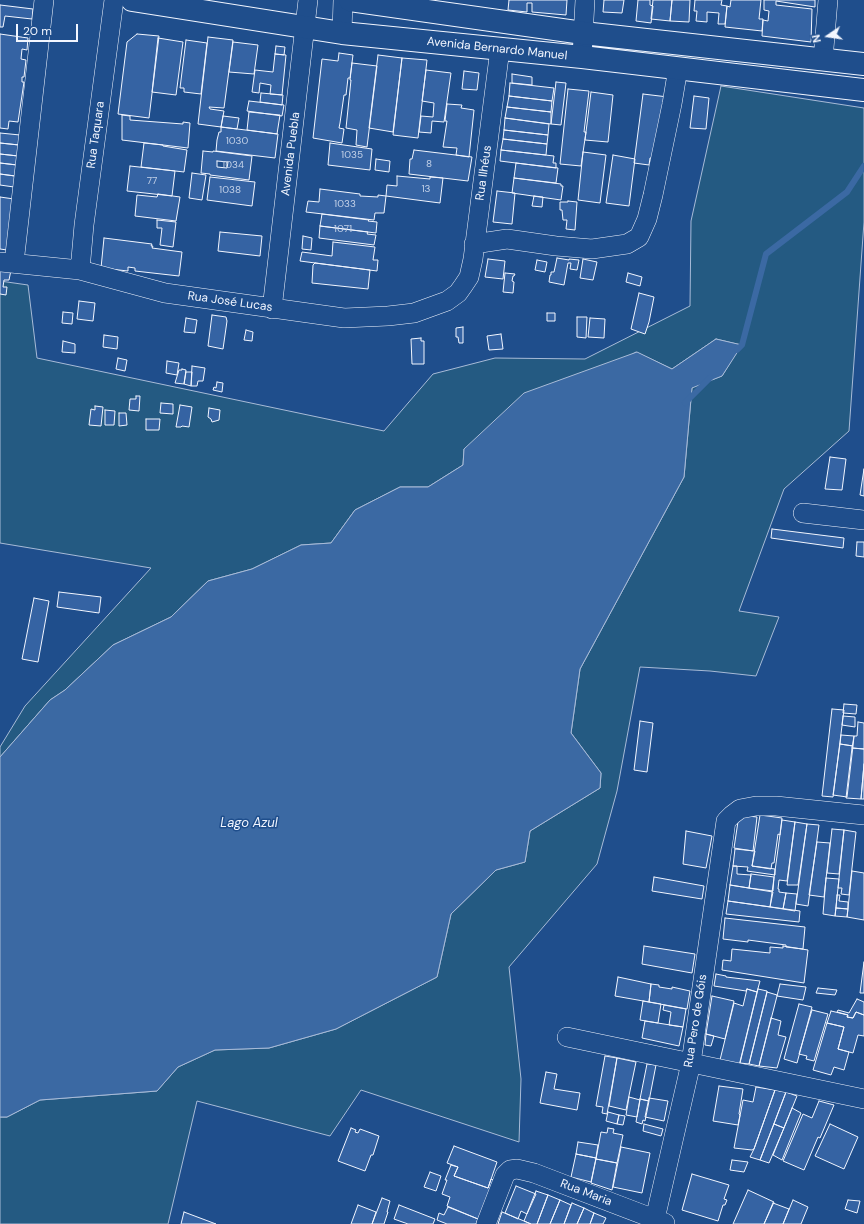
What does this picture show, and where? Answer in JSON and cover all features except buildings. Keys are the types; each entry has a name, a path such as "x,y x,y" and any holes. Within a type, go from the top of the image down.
{"street":[{"path":"7,263 44,0"},
{"name":"Rua Taquara","path":"80,270 84,226 114,0"},
{"name":"Avenida Bernardo Manuel","path":"132,0 342,33 582,57 864,90"},
{"name":"Avenida Puebla","path":"272,309 308,0"},
{"path":"342,33 343,0"},
{"name":"Avenida Bernardo Manuel","path":"350,0 583,33 864,64"},
{"path":"582,57 585,0"},
{"path":"823,60 828,0"},
{"name":"Rua Ilhéus","path":"458,293 469,277 473,259 500,49"},
{"path":"474,244 507,239 556,246 592,249 620,246 627,244 638,237 642,232 647,219 673,99 678,68"},
{"name":"Rua José Lucas","path":"7,263 80,270 164,293 344,318 414,313 447,301 458,293"},
{"path":"803,513 864,520"},
{"name":"Rua Pero de Góis","path":"661,1221 691,1063 726,821 740,809 756,806 776,806 864,815"},
{"path":"567,1037 864,1098"},
{"name":"Rua Maria","path":"486,1224 505,1176 510,1170 517,1169 524,1170 661,1221"}],"shaded area":[{"path":"721,86 864,108 864,222 849,431 784,489 739,611 779,617 756,676 710,671 640,667 617,791 597,864 509,967 521,1079 519,1142 361,1090 330,1136 197,1101 168,1224 0,1224 0,1117 7,1117 40,1100 157,1091 178,1067 215,1050 269,1048 336,1029 437,977 451,914 496,870 525,862 530,831 600,788 601,773 571,733 580,669 684,477 692,387 722,376 741,345 716,339 672,369 636,352 464,449 463,465 428,487 400,487 355,510 331,543 301,545 252,569 208,581 171,617 113,645 65,690 50,700 0,757 0,747 25,706 151,568 0,543 0,281 28,285 37,358 384,431 433,374 495,358 585,359 690,306 691,221"}],"water":[{"name":"Lago Azul","path":"716,339 742,345 722,376 692,388 684,477 580,669 571,733 601,773 600,788 530,831 525,862 496,870 451,914 437,977 336,1029 269,1048 215,1050 178,1067 157,1091 40,1100 7,1117 0,1117 0,757 50,700 65,690 113,645 171,617 208,581 252,569 301,545 331,543 355,510 400,487 428,487 463,465 464,449 524,393 637,352 672,369"}],"waterway":[{"path":"737,350 742,345 766,254 847,192 864,166"},
{"path":"685,403 710,378"}]}
